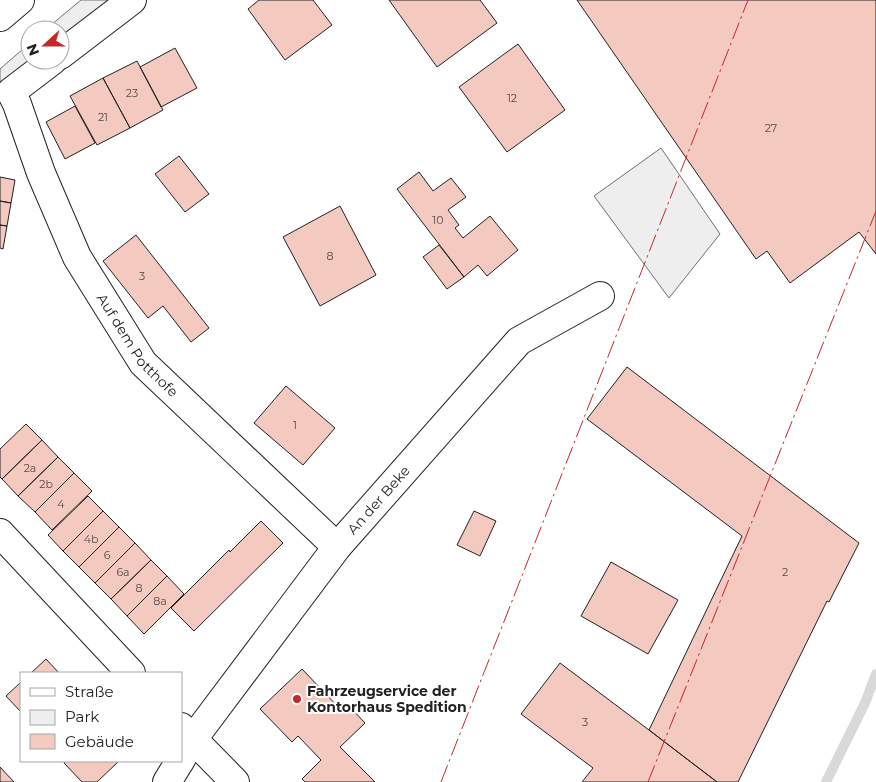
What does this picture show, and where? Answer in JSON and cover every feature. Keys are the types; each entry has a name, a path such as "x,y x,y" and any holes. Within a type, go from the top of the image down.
{"street":[{"path":"0,16 20,0"},
{"path":"70,47 132,0"},
{"name":"Auf dem Potthofe","path":"40,70 11,92 18,104 41,173 77,257 143,363 338,547"},
{"name":"An der Beke","path":"184,746 338,547 519,341 600,296"},
{"path":"0,533 130,672"},
{"path":"184,746 236,782"},
{"name":"An der Beke","path":"167,782 176,762"}],"green space":[{"path":"81,0 110,0 70,31 70,20 57,20"},
{"path":"20,52 20,69 0,84 0,69"},
{"path":"661,148 720,234 669,298 594,196"}],"building":[{"path":"259,0 313,0 332,25 285,60 248,9"},
{"path":"389,0 480,0 497,23 437,67"},
{"path":"577,0 876,0 876,254 859,232 790,283 767,251 756,259"},
{"path":"518,44 565,110 507,152 459,87"},
{"path":"175,48 197,88 161,107 140,67"},
{"path":"137,61 163,110 130,128 103,78"},
{"path":"103,78 130,128 97,145 70,96"},
{"path":"75,106 95,143 65,159 46,122"},
{"path":"179,156 209,194 185,212 155,174"},
{"path":"419,172 433,191 451,178 466,197 448,210 459,225 455,228 463,238 490,216 518,250 487,276 478,265 464,277 397,189"},
{"path":"0,177 15,180 11,203 0,201"},
{"path":"0,201 11,203 7,226 0,225"},
{"path":"340,206 376,275 320,306 283,237"},
{"path":"0,225 7,226 3,249 0,248"},
{"path":"136,235 209,328 191,342 163,306 148,318 103,261"},
{"path":"439,245 464,277 447,289 423,257"},
{"path":"627,367 859,543 829,602 827,601 738,782 717,782 649,730 742,536 587,419"},
{"path":"286,386 335,428 303,465 254,423"},
{"path":"26,424 42,440 2,479 0,477 0,449"},
{"path":"42,440 58,457 18,496 2,479"},
{"path":"58,457 74,473 35,512 18,496"},
{"path":"74,473 92,491 52,530 35,512"},
{"path":"88,496 103,511 63,551 48,535"},
{"path":"103,511 119,527 79,567 63,551"},
{"path":"474,511 496,521 480,556 457,545"},
{"path":"261,521 283,543 194,631 171,608"},
{"path":"119,527 135,543 95,583 79,567"},
{"path":"135,543 151,560 111,599 95,583"},
{"path":"151,560 167,576 127,616 111,599"},
{"path":"611,562 678,600 648,654 581,616"},
{"path":"167,576 184,594 144,634 127,616"},
{"path":"46,659 58,672 32,672"},
{"path":"560,663 717,782 582,782 593,768 521,714"},
{"path":"302,669 343,712 349,706 365,723 340,747 375,782 305,782 302,779 321,760 298,736 292,742 260,709"},
{"path":"20,683 20,711 6,696"},
{"path":"118,762 97,782 82,782 64,763"},
{"path":"0,767 14,782 0,782"}],"waterway":[{"path":"826,782 865,703 876,674"}],"power":[{"path":"441,782 748,0"},
{"path":"648,782 876,211"}],"place":[{"name":"Fahrzeugservice der Kontorhaus Spedition","path":"297,699"}]}
